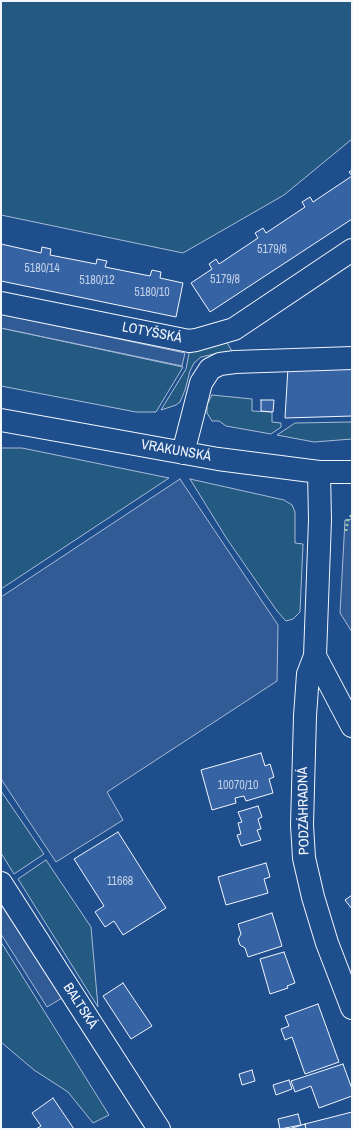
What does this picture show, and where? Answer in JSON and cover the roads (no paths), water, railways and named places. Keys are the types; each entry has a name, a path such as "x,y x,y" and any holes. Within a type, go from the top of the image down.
{"street":[{"name":"LOTYŠSKÁ","path":"1,303 189,341 234,329 352,250"},
{"path":"184,453 196,401 205,375 210,368 220,364 235,362 352,358"},
{"name":"VRAKUNSKÁ","path":"1,420 184,453 319,472 352,472"},
{"name":"PODZÁHRADNÁ","path":"319,472 320,520 315,656 308,674 305,716 302,825 304,858 320,920 352,1008"},
{"name":"PODZÁHRADNÁ","path":"315,656 352,726"},
{"name":"BALTSKÁ","path":"1,884 159,1129"}]}
